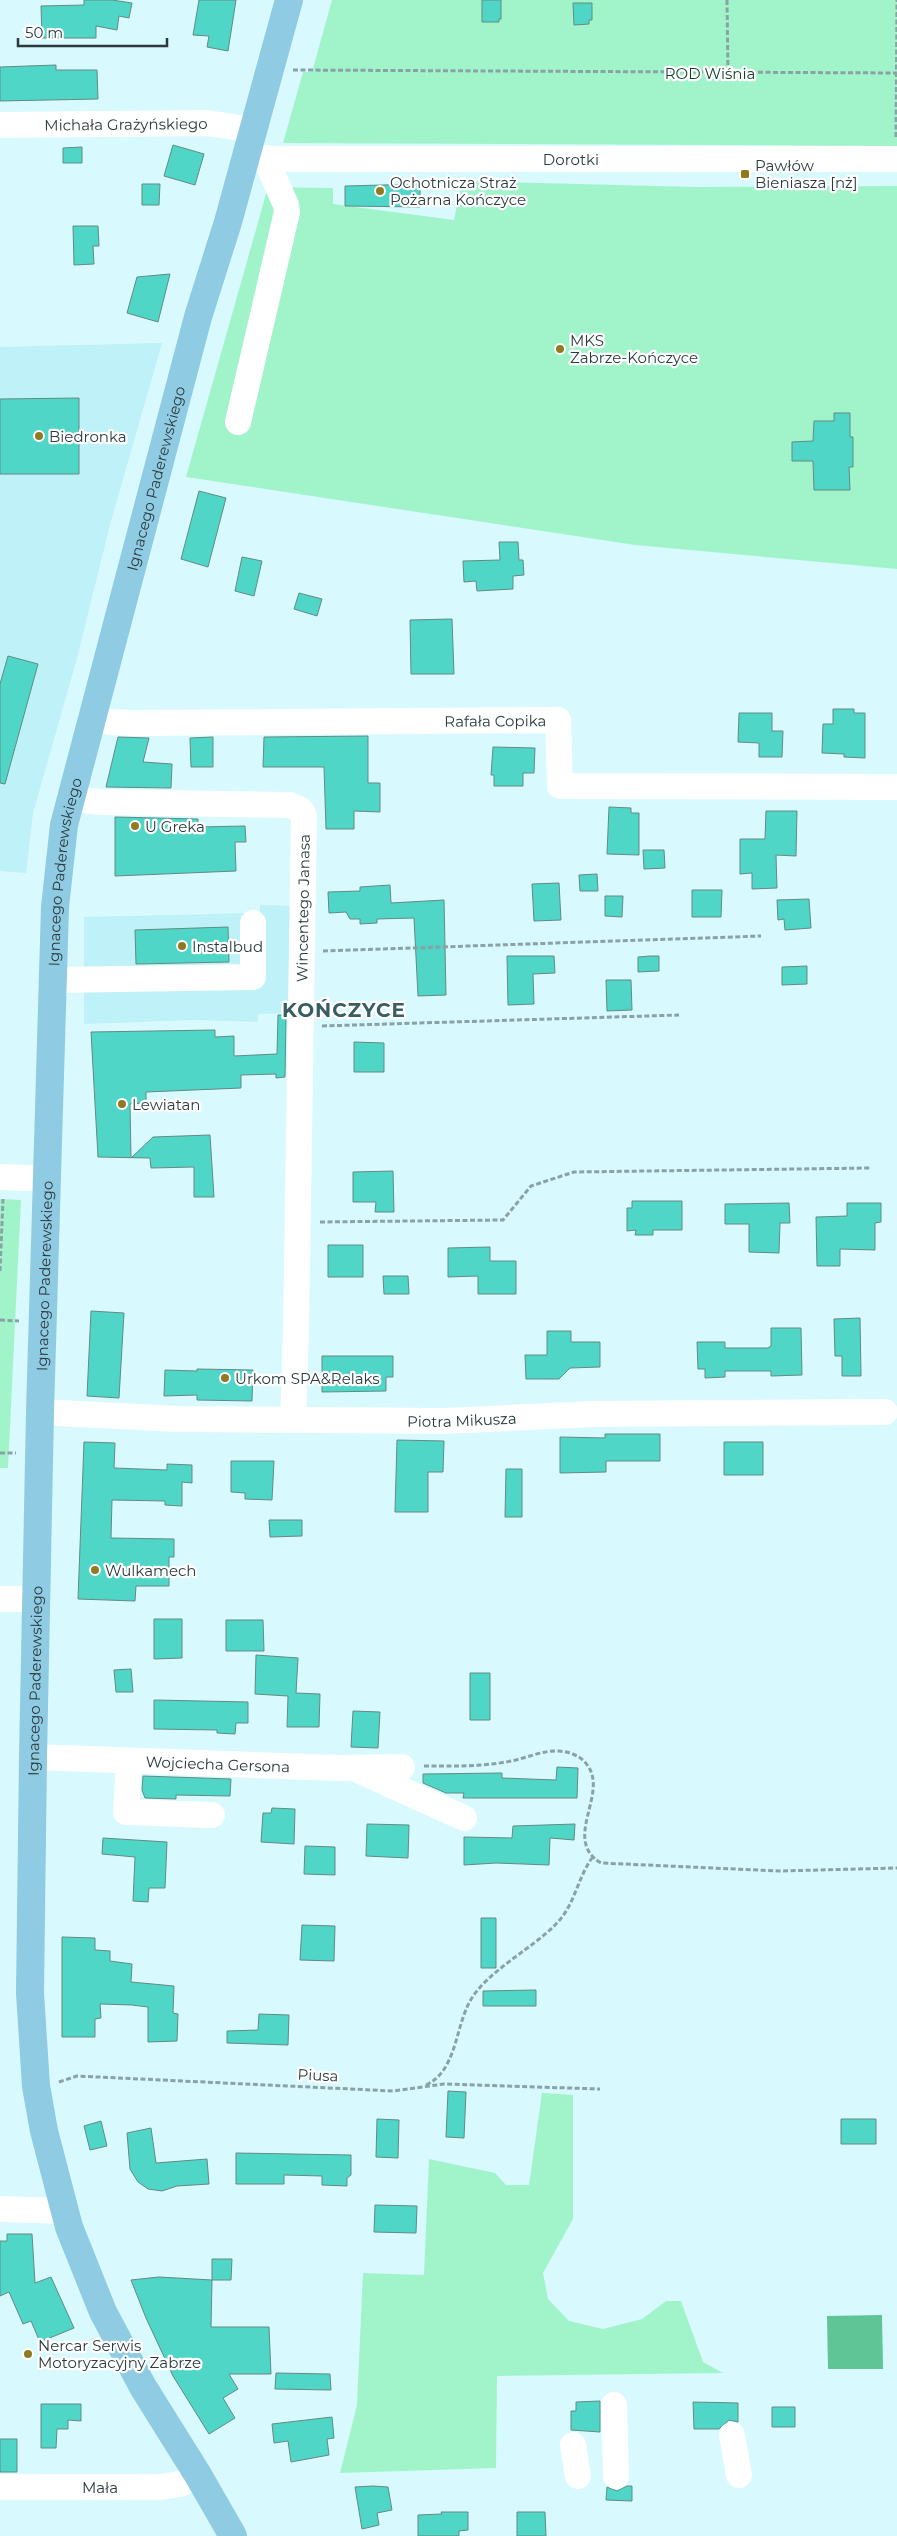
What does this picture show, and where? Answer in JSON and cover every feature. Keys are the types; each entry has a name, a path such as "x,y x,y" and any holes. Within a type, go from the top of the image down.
{"main road":[{"name":"Ignacego Paderewskiego","path":"233,2536 198,2475 143,2387 114,2334 75,2246 64,2211 44,2131 53,2083 30,1993 40,1412 56,883 70,798 198,317 255,157 253,130 289,0"}],"street":[{"name":"Michała Grażyńskiego","path":"0,125 207,123 253,130"},
{"name":"Dorotki","path":"255,157 896,159"},
{"path":"238,422 287,212 286,206 255,157"},
{"name":"Rafała Copika","path":"92,717 110,722 133,723 558,720 560,786 897,787"},
{"name":"Wincentego Janasa","path":"70,798 100,802 295,806 301,810 305,822 293,1420"},
{"path":"52,980 253,978 252,923"},
{"path":"2,1185 47,1179"},
{"name":"Piotra Mikusza","path":"40,1412 178,1419 444,1421 593,1414 885,1412"},
{"path":"0,1599 36,1599"},
{"name":"Wojciecha Gersona","path":"33,1757 355,1768 402,1767"},
{"path":"129,1761 126,1812 212,1815"},
{"path":"355,1768 366,1775 464,1818"},
{"path":"0,2210 64,2211"},
{"path":"614,2405 616,2476"},
{"path":"732,2435 739,2475"},
{"path":"573,2445 578,2476"},
{"name":"Mała","path":"0,2487 161,2487 180,2484 198,2475"}],"path":[{"path":"727,0 728,72"},
{"path":"896,0 896,159"},
{"path":"289,70 897,73"},
{"path":"302,952 761,936"},
{"path":"301,1027 679,1015"},
{"path":"297,1222 502,1220 531,1186 574,1172 870,1168"},
{"path":"0,1271 2,1185"},
{"path":"0,1320 22,1321"},
{"path":"0,1453 17,1453"},
{"path":"402,1767 481,1765 512,1761 557,1751 572,1752 584,1760 592,1772 593,1786 584,1832 586,1847 592,1858 601,1864 779,1872 897,1868"},
{"path":"423,2087 435,2081 448,2062 464,2014 475,1993 534,1944 565,1914 574,1899 584,1870 592,1858"},
{"name":"Piusa","path":"53,2083 77,2076 393,2090 453,2084 600,2089"}],"shaded area":[{"path":"162,343 111,521 76,662 33,813 26,873 0,871 0,347"},
{"name":"Instalbud","path":"260,905 291,906 290,1013 258,1014 258,1022 195,1020 84,1024 84,917 260,913"}],"green space":[{"name":"ROD Wiśnia","path":"332,0 897,0 897,146 283,143 303,72 312,72"},
{"name":"MKS Zabrze-Kończyce","path":"462,181 696,187 897,186 897,569 635,545 186,477 268,187 333,188 333,204 454,220"},
{"path":"0,1199 21,1200 8,1468 0,1468"},
{"path":"542,2093 573,2095 573,2219 543,2273 548,2299 569,2321 603,2329 642,2319 666,2301 681,2301 703,2362 723,2373 497,2376 496,2468 340,2473 357,2405 363,2273 424,2275 429,2159 495,2173 506,2185 529,2185"},
{"path":"882,2315 883,2369 828,2369 827,2316"}],"building":[{"path":"84,0 112,0 132,3 129,18 119,16 117,30 96,26 96,38 42,38 41,6 84,5"},
{"path":"199,0 236,0 228,51 207,47 209,36 193,35"},
{"path":"482,0 501,0 501,19 499,19 499,22 482,22"},
{"path":"573,3 592,3 592,20 589,20 589,24 574,25"},
{"path":"56,65 56,70 97,70 98,99 0,101 0,67"},
{"path":"173,145 204,154 195,185 164,176"},
{"path":"82,147 82,163 63,163 63,148"},
{"path":"142,184 160,184 159,205 142,205"},
{"path":"420,184 420,207 345,206 345,186"},
{"path":"73,226 98,226 99,246 93,246 94,264 74,265"},
{"path":"170,274 158,322 127,313 137,277"},
{"name":"Biedronka","path":"79,398 79,474 0,474 0,399"},
{"path":"834,413 850,413 850,437 853,437 853,467 849,467 850,490 814,490 813,461 792,461 792,442 813,441 814,421 834,421"},
{"path":"199,491 226,498 208,567 181,559"},
{"path":"499,542 518,542 519,560 523,560 524,575 513,576 513,589 477,591 476,581 464,582 463,561 500,560"},
{"path":"242,557 262,561 254,596 235,591"},
{"path":"299,593 322,599 317,616 294,609"},
{"path":"452,619 454,674 411,674 410,620"},
{"path":"8,656 38,664 5,784 0,783 0,684"},
{"path":"833,709 854,709 854,713 865,713 865,758 844,757 844,754 822,753 823,724 833,724"},
{"path":"739,713 772,713 772,731 783,731 782,757 759,757 759,743 738,742"},
{"path":"368,736 368,783 380,783 380,812 354,811 354,829 326,829 324,767 263,767 264,737"},
{"path":"118,737 149,738 143,762 172,764 171,788 106,787"},
{"path":"213,737 213,767 191,767 190,738"},
{"path":"493,747 535,748 534,773 523,773 523,786 494,786 494,775 491,775"},
{"path":"609,807 631,808 631,813 639,813 639,855 607,854"},
{"path":"766,811 797,811 796,856 776,855 777,888 752,889 752,873 740,874 740,839 765,839"},
{"path":"115,817 198,819 198,827 245,826 246,842 235,842 236,871 115,876"},
{"path":"643,850 664,850 665,868 644,869"},
{"path":"597,874 598,891 580,891 579,875"},
{"path":"559,883 561,920 534,921 532,884"},
{"path":"390,885 391,903 444,900 446,995 418,996 414,918 377,919 377,923 360,924 360,919 350,919 346,912 329,913 328,892 360,891 360,887"},
{"path":"692,890 722,890 721,917 692,917"},
{"path":"605,896 623,896 622,917 605,916"},
{"path":"809,899 811,928 785,930 784,919 778,920 777,900"},
{"name":"Instalbud","path":"228,927 229,962 136,964 135,930"},
{"path":"507,956 554,956 555,973 533,974 534,1004 508,1005"},
{"path":"659,956 659,971 638,972 638,957"},
{"path":"807,966 807,984 782,985 782,967"},
{"path":"606,980 631,980 632,1010 607,1011"},
{"path":"278,1015 286,1015 285,1077 276,1078 276,1074 241,1075 241,1088 146,1092 146,1103 130,1104 131,1158 98,1157 91,1032 215,1030 215,1037 234,1036 234,1056 277,1054"},
{"path":"354,1042 384,1043 384,1072 354,1072"},
{"path":"210,1135 214,1197 194,1197 194,1167 151,1168 150,1158 131,1158 153,1137"},
{"path":"393,1171 394,1212 375,1212 376,1202 353,1202 353,1172"},
{"path":"632,1201 682,1201 682,1230 653,1230 653,1235 635,1235 636,1230 627,1231 627,1208 632,1208"},
{"path":"789,1203 790,1223 780,1223 779,1253 749,1252 749,1224 725,1224 725,1204"},
{"path":"847,1203 881,1203 881,1222 875,1223 875,1250 840,1249 840,1266 817,1266 816,1217 847,1216"},
{"path":"328,1245 363,1245 363,1277 328,1277"},
{"path":"490,1247 490,1261 516,1261 516,1294 478,1294 478,1276 448,1277 448,1248"},
{"path":"383,1276 408,1276 409,1294 384,1294"},
{"path":"91,1311 124,1313 119,1398 87,1396"},
{"path":"860,1318 861,1376 842,1376 842,1356 835,1356 834,1319"},
{"path":"771,1328 801,1328 802,1375 771,1376 771,1371 725,1371 725,1377 705,1378 705,1369 698,1369 697,1342 725,1342 725,1348 768,1348 771,1346"},
{"path":"547,1331 571,1331 571,1342 600,1342 600,1367 570,1368 559,1379 526,1379 525,1355 547,1355"},
{"path":"322,1356 393,1356 393,1377 386,1377 386,1391 322,1392"},
{"name":"Urkom SPA&Relaks","path":"197,1369 253,1370 252,1401 197,1400 197,1395 164,1396 165,1370 197,1371"},
{"path":"605,1434 660,1434 660,1461 606,1461 606,1472 560,1473 560,1437 605,1438"},
{"path":"397,1440 444,1441 443,1472 428,1472 428,1512 395,1512"},
{"path":"84,1442 115,1443 114,1468 167,1470 167,1464 192,1465 192,1483 182,1482 182,1506 165,1505 165,1501 112,1500 111,1538 174,1539 174,1557 169,1557 169,1586 136,1586 135,1601 78,1599"},
{"path":"724,1442 763,1442 763,1475 724,1475"},
{"path":"231,1461 274,1461 272,1500 245,1499 245,1493 231,1492"},
{"path":"506,1469 522,1469 522,1517 505,1517"},
{"path":"269,1520 302,1520 302,1536 270,1537"},
{"path":"154,1619 182,1619 182,1658 154,1659"},
{"path":"226,1620 263,1620 264,1651 226,1651"},
{"path":"256,1655 298,1658 296,1693 320,1694 319,1727 287,1727 288,1696 255,1694"},
{"path":"131,1669 133,1692 116,1692 114,1670"},
{"path":"470,1673 490,1673 490,1720 470,1720"},
{"path":"154,1700 248,1702 248,1723 236,1723 235,1734 217,1733 217,1730 154,1729"},
{"path":"353,1711 380,1712 378,1748 351,1747"},
{"path":"557,1767 578,1768 577,1798 463,1798 464,1793 446,1793 423,1783 423,1774 502,1773 502,1778 556,1780"},
{"path":"143,1776 231,1779 230,1796 176,1795 176,1799 145,1798 142,1790"},
{"path":"272,1808 295,1809 294,1844 261,1842 263,1813 271,1813"},
{"path":"367,1824 409,1825 408,1858 366,1856"},
{"path":"575,1824 574,1840 550,1838 549,1865 496,1863 464,1865 464,1837 512,1838 513,1826"},
{"path":"103,1838 167,1842 165,1888 149,1888 148,1902 133,1901 135,1857 102,1854"},
{"path":"305,1846 335,1847 335,1875 304,1874"},
{"path":"481,1918 496,1918 496,1968 481,1968"},
{"path":"302,1925 335,1926 334,1961 300,1960"},
{"path":"62,1937 95,1938 95,1950 110,1951 110,1961 132,1964 131,1982 174,1986 173,2013 178,2014 177,2041 148,2042 148,2007 132,2005 100,2004 101,2018 95,2019 95,2037 62,2037"},
{"path":"536,1990 536,2006 483,2006 483,1991"},
{"path":"259,2014 289,2015 288,2045 227,2043 227,2031 258,2030"},
{"path":"448,2091 466,2092 464,2138 446,2137"},
{"path":"377,2119 399,2120 398,2158 376,2157"},
{"path":"841,2119 876,2119 876,2144 841,2144"},
{"path":"101,2121 107,2146 90,2150 84,2126"},
{"path":"151,2128 156,2163 207,2159 209,2184 177,2186 162,2191 148,2189 138,2182 130,2169 127,2133"},
{"path":"236,2153 351,2155 351,2175 347,2178 347,2186 322,2185 322,2176 284,2175 284,2184 236,2184"},
{"path":"375,2205 417,2206 416,2233 374,2232"},
{"path":"7,2234 32,2234 35,2283 51,2277 74,2328 40,2342 31,2321 23,2324 9,2292 0,2296 0,2241 7,2241"},
{"path":"212,2259 232,2259 231,2280 212,2280"},
{"path":"159,2277 212,2280 211,2327 269,2327 271,2374 229,2374 238,2389 223,2398 235,2418 209,2434 173,2376 131,2280"},
{"path":"276,2373 330,2374 331,2390 275,2389"},
{"path":"600,2401 600,2432 571,2430 571,2411 576,2411 576,2402"},
{"path":"693,2402 738,2403 738,2422 729,2420 719,2429 694,2429"},
{"path":"41,2404 81,2404 81,2421 68,2420 68,2429 57,2429 56,2448 41,2448"},
{"path":"772,2407 795,2407 795,2427 772,2427"},
{"path":"332,2417 334,2438 327,2439 329,2455 291,2462 288,2441 274,2443 272,2424"},
{"path":"0,2439 17,2439 17,2472 0,2472"},
{"path":"627,2486 632,2486 632,2501 606,2500 607,2487 617,2491"},
{"path":"355,2487 388,2487 392,2510 377,2513 379,2525 362,2529"},
{"path":"441,2512 468,2512 468,2530 459,2531 459,2536 418,2536 418,2515 442,2514"},
{"path":"517,2512 545,2512 546,2536 517,2536"}],"place":[{"name":"Pawłów Bieniasza [nż]","path":"745,174"},
{"name":"Ochotnicza Straż Pożarna Kończyce","path":"380,191"},
{"name":"MKS Zabrze-Kończyce","path":"560,349"},
{"name":"Biedronka","path":"39,436"},
{"name":"U Greka","path":"135,826"},
{"name":"Instalbud","path":"182,946"},
{"name":"Lewiatan","path":"122,1104"},
{"name":"Urkom SPA&Relaks","path":"225,1378"},
{"name":"Wulkamech","path":"95,1570"},
{"name":"Nercar Serwis Motoryzacyjny Zabrze","path":"28,2354"}],"district":[{"name":"KOŃCZYCE","path":"344,1010"}]}
